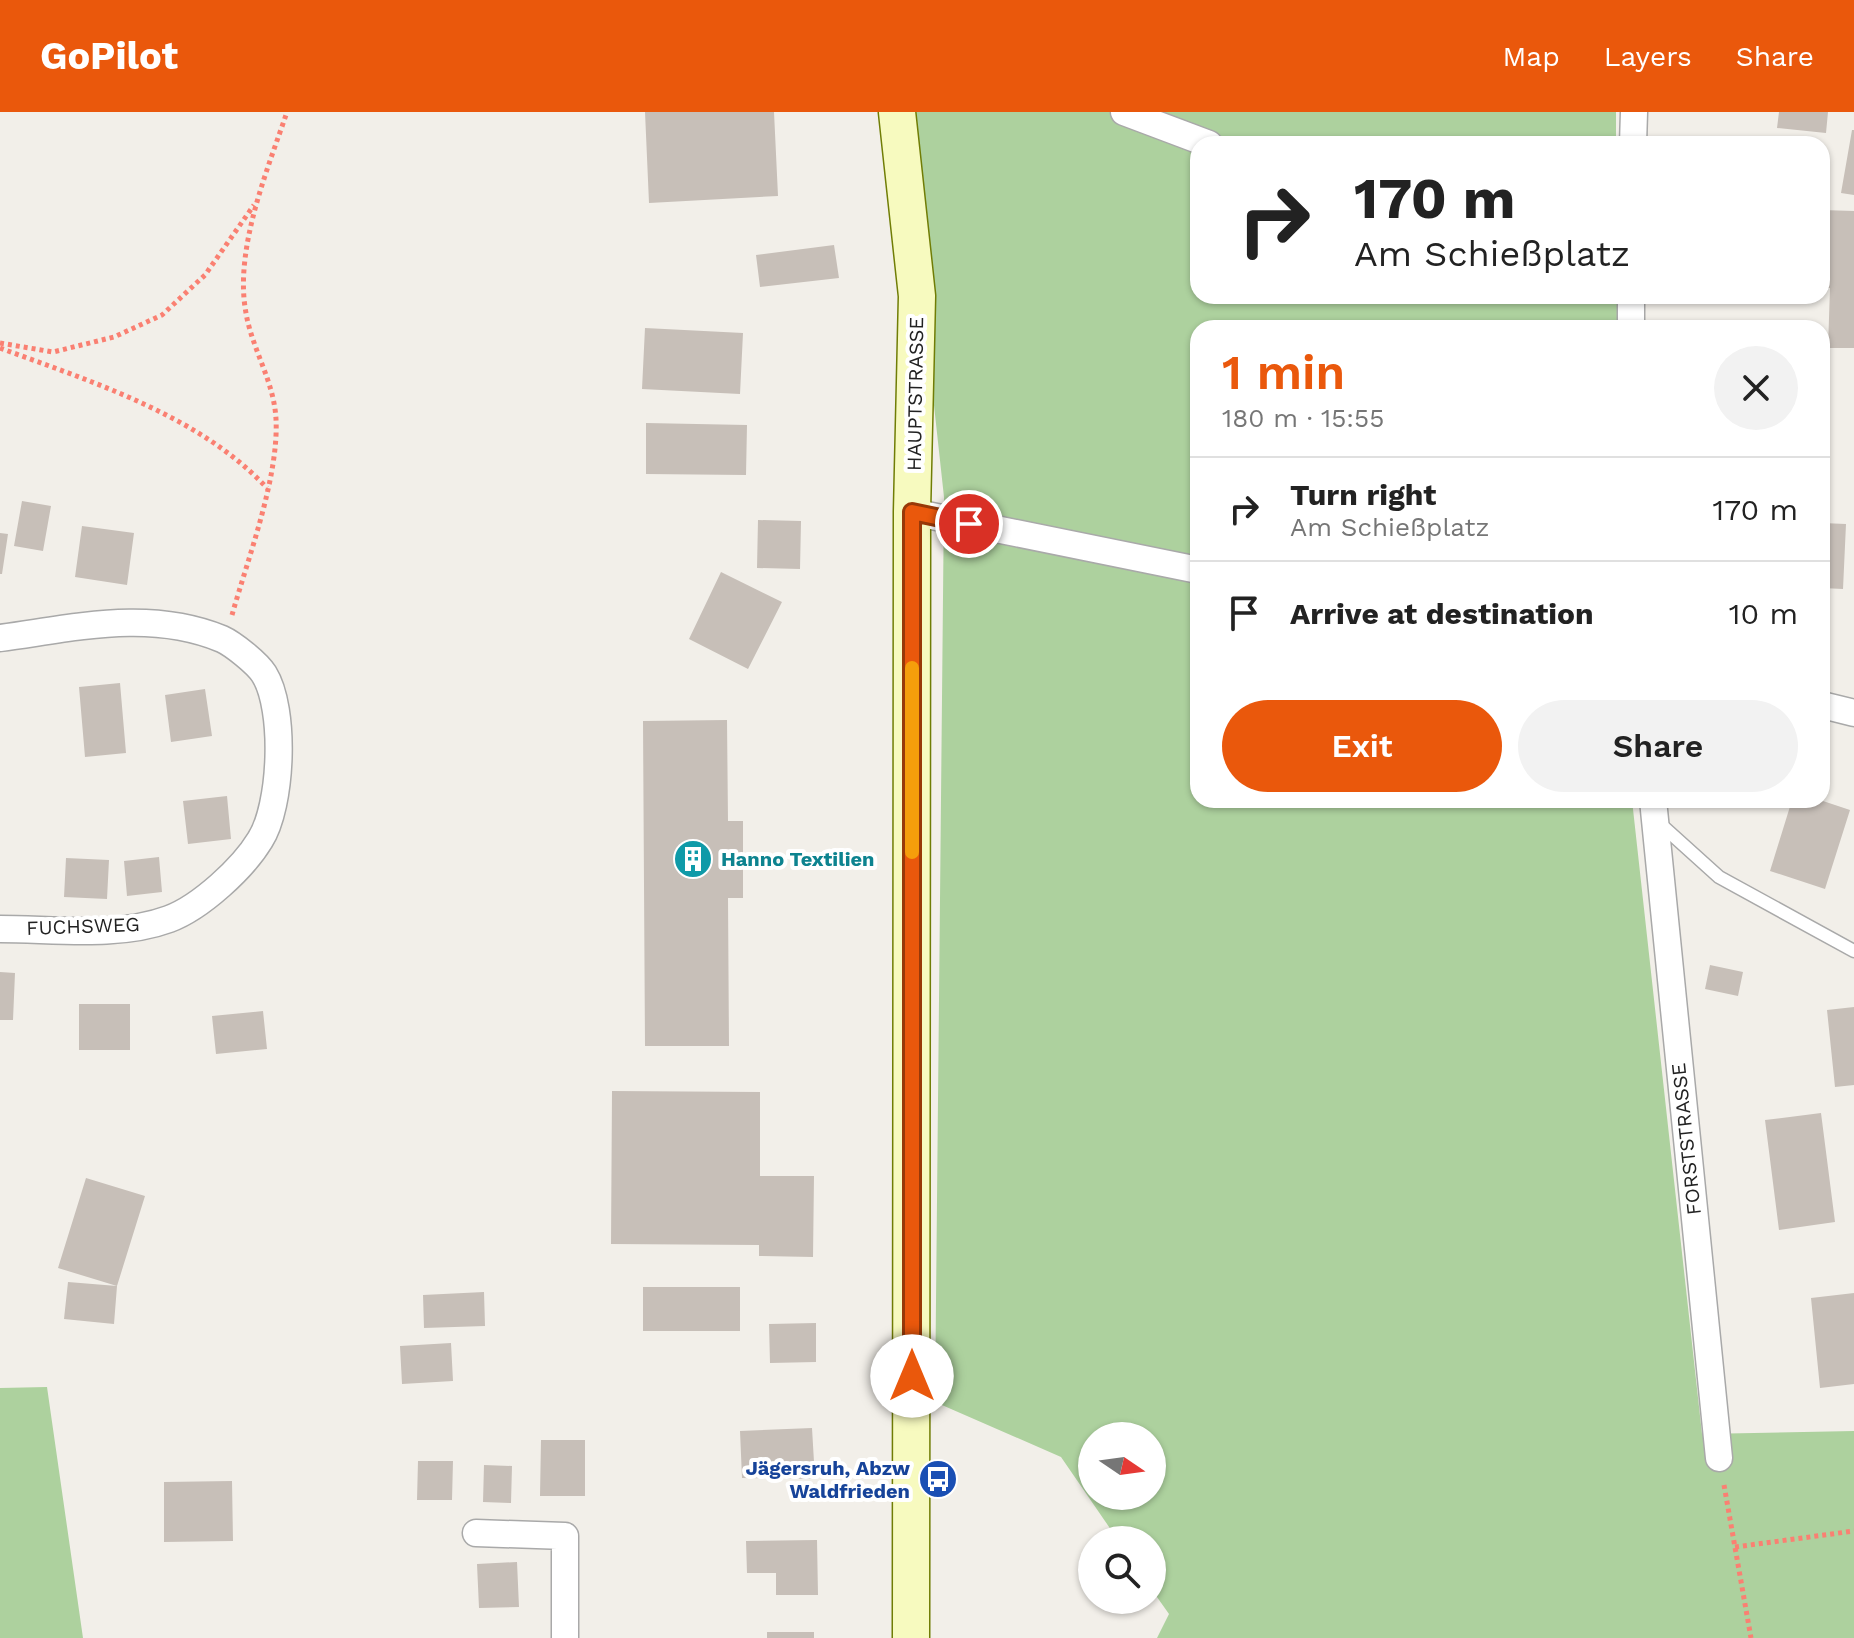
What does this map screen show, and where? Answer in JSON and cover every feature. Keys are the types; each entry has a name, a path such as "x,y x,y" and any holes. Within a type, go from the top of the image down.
{"main road":[{"name":"HAUPTSTRASSE","path":"897,112 917,296 912,512 911,1638"}],"street":[{"path":"1124,112 1190,137"},
{"path":"1633,136 1634,112"},
{"path":"912,512 1190,568"},
{"name":"FUCHSWEG","path":"0,638 129,620 174,624 225,640 264,674 279,725 276,787 262,838 228,880 172,918 129,929 0,929"},
{"path":"1830,707 1854,713"},
{"name":"FORSTSTRASSE","path":"1654,810 1719,1458"},
{"path":"476,1533 565,1536 565,1638"}],"lane":[{"name":"FORSTSTRASSE","path":"1654,810 1719,877 1854,951"}],"path":[{"path":"225,640 267,488 276,419 266,367 246,314 245,272 257,201 287,112"},
{"path":"0,346 53,352 114,337 162,315 205,275 257,201"},
{"path":"0,346 191,427 248,468 267,488"},
{"path":"1719,1458 1751,1638"},
{"path":"1735,1547 1854,1531"}],"green space":[{"path":"902,112 1616,112 1616,136 1190,136 1190,304 1617,304 1617,320 1190,320 1190,808 1633,808 1702,1434 1854,1431 1854,1638 1157,1638 1169,1614 1166,1610 1166,1526 1108,1526 1097,1510 1166,1510 1166,1422 1078,1422 1078,1482 1061,1457 935,1402 944,497"},
{"path":"47,1387 83,1638 0,1638 0,1388"}],"building":[{"path":"645,112 774,112 778,196 649,203"},
{"path":"1779,112 1828,112 1826,133 1777,128"},
{"path":"1854,130 1854,195 1841,193"},
{"path":"1830,210 1854,211 1854,348 1830,348"},
{"path":"834,245 839,278 760,287 756,255"},
{"path":"645,328 743,333 740,394 642,389"},
{"path":"646,423 747,425 746,475 646,474"},
{"path":"22,501 51,506 43,551 14,546"},
{"path":"758,520 801,521 800,569 757,568"},
{"path":"1830,523 1846,524 1843,589 1830,588"},
{"path":"82,526 134,533 127,585 75,577"},
{"path":"0,533 8,534 2,574 0,574"},
{"path":"721,572 782,602 748,669 689,639"},
{"path":"120,683 126,753 85,757 79,687"},
{"path":"205,689 212,736 171,742 165,695"},
{"name":"Hanno Textilien","path":"727,720 728,821 743,821 743,898 728,898 729,1046 645,1046 643,721"},
{"path":"227,796 231,839 188,844 183,801"},
{"path":"1830,803 1850,810 1825,889 1770,871 1790,808 1830,808"},
{"path":"159,857 162,892 127,896 124,861"},
{"path":"66,858 109,860 107,899 64,897"},
{"path":"1710,965 1743,972 1738,996 1705,989"},
{"path":"0,972 15,973 13,1020 0,1020"},
{"path":"79,1004 130,1004 130,1050 79,1050"},
{"path":"1854,1007 1854,1085 1835,1087 1827,1010"},
{"path":"263,1011 267,1049 216,1054 212,1016"},
{"path":"612,1091 760,1092 760,1176 814,1176 813,1257 759,1256 759,1245 611,1244"},
{"path":"1821,1113 1835,1222 1779,1230 1765,1120"},
{"path":"86,1178 145,1196 117,1286 58,1268"},
{"path":"68,1282 117,1286 114,1324 64,1319"},
{"path":"643,1287 740,1287 740,1331 643,1331"},
{"path":"484,1292 485,1326 424,1328 423,1295"},
{"path":"1854,1293 1854,1384 1820,1388 1811,1298"},
{"path":"816,1323 816,1362 770,1363 769,1324"},
{"path":"451,1343 453,1381 402,1384 400,1346"},
{"path":"812,1428 815,1479 742,1478 740,1431"},
{"path":"541,1440 585,1440 585,1496 540,1496"},
{"path":"418,1461 453,1461 452,1500 417,1500"},
{"path":"484,1465 512,1466 511,1503 483,1502"},
{"path":"232,1481 233,1541 164,1542 164,1482"},
{"path":"817,1540 818,1595 776,1595 776,1573 747,1573 746,1541"},
{"path":"517,1562 519,1607 479,1608 477,1564"},
{"path":"767,1632 814,1632 814,1638 767,1638"}],"slow traffic":[{"path":"912,668 912,852"}],"place":[{"name":"Hanno Textilien","path":"693,859"},
{"name":"Jägersruh, Abzw Waldfrieden","path":"938,1479"}],"route":[{"path":"912,1376 912,512 969,524"}]}
